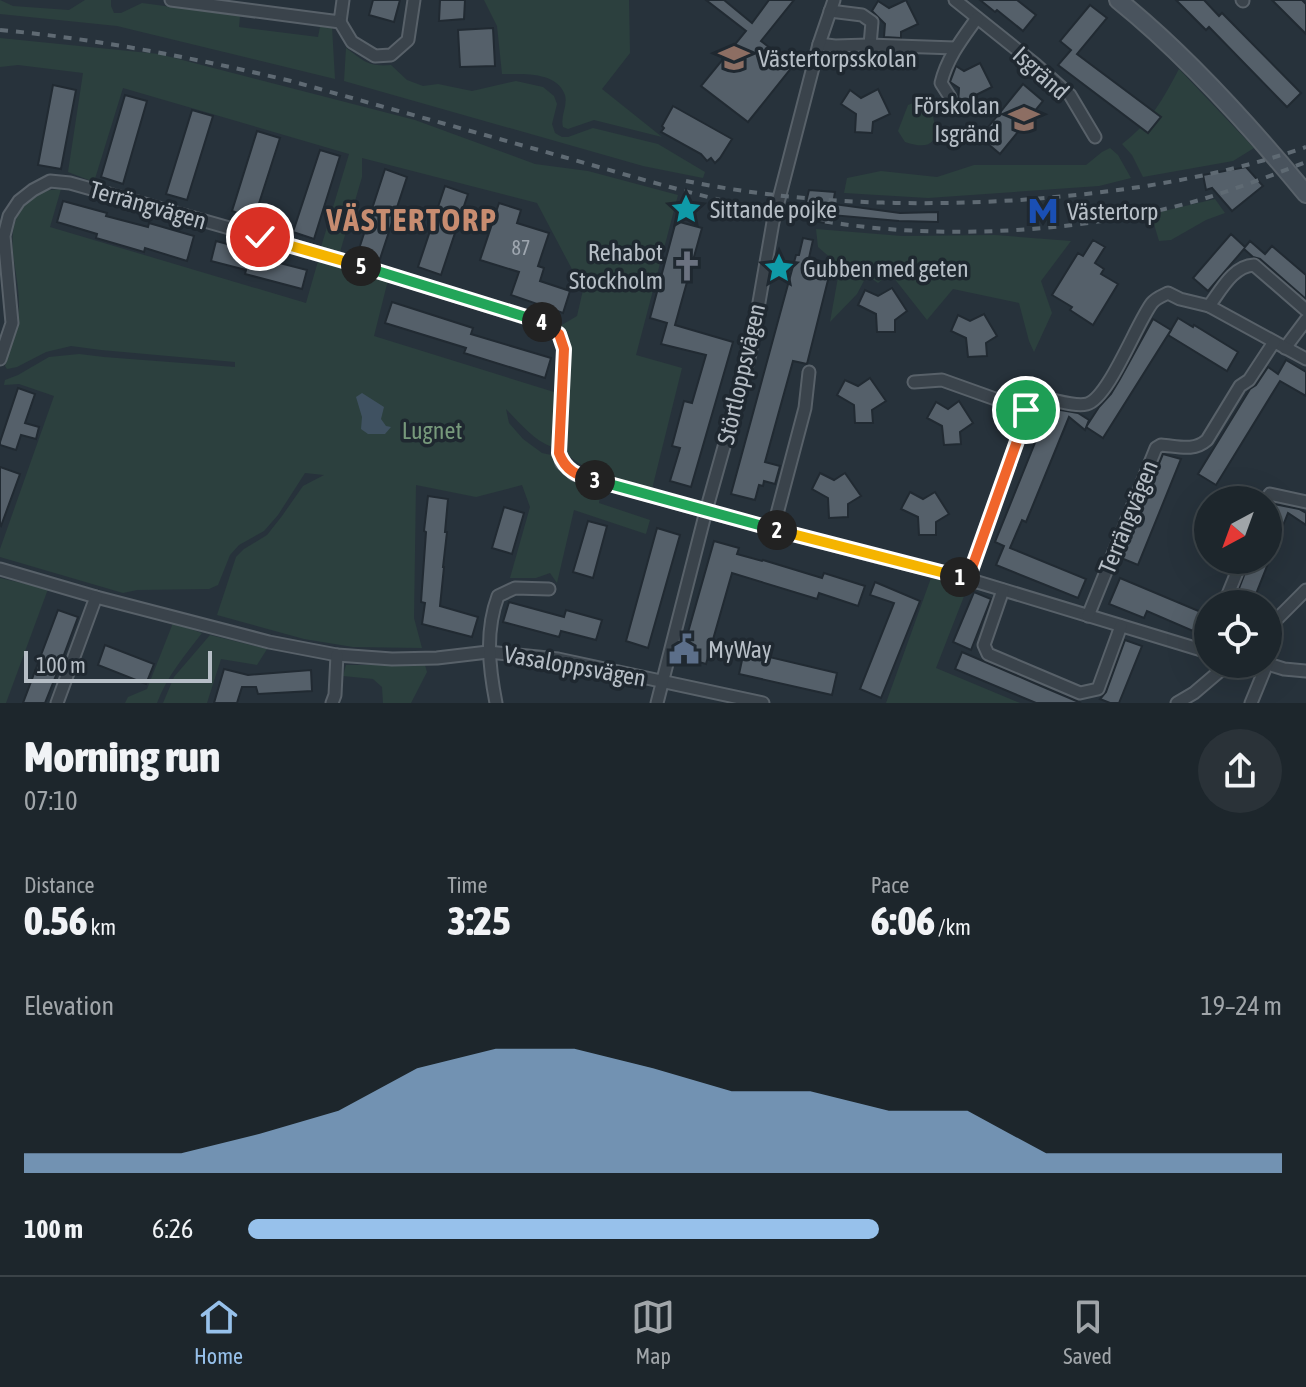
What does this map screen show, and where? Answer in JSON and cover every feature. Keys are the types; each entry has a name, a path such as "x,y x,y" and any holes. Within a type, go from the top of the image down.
{"street":[{"path":"171,0 340,22"},
{"path":"343,0 340,22 352,42 375,56 391,55 408,40 414,0"},
{"name":"Isgränd","path":"955,0 1070,95 1095,137"},
{"path":"1118,0 1187,62 1266,146 1306,194"},
{"path":"832,5 862,15 872,22 870,45"},
{"name":"Störtloppsvägen","path":"657,703 750,354 771,232 819,44 832,5"},
{"path":"950,97 941,83 955,48 977,18"},
{"path":"819,44 955,48"},
{"name":"Terrängvägen","path":"0,359 12,323 4,236 9,216 19,201 33,190 50,181 70,183 339,259 546,324 559,334 564,349 559,453 562,463 574,474 968,579 1121,626 1194,645"},
{"path":"1209,306 1234,273 1254,265 1306,310"},
{"path":"1043,398 1083,404 1098,397 1154,300 1168,293 1209,306 1306,359"},
{"path":"1280,345 1306,320"},
{"name":"Terrängvägen","path":"1088,616 1156,448 1161,445 1200,447 1240,386 1280,345"},
{"path":"773,529 805,408 809,372"},
{"path":"914,382 942,380 1026,410 1027,413 968,579"},
{"path":"1282,496 1305,502"},
{"name":"Vasaloppsvägen","path":"0,569 269,642 337,655 392,659 488,652 558,659 762,703"},
{"path":"496,703 488,652 491,613 498,596 515,588 549,589"},
{"path":"1003,590 984,645 988,654 1080,693 1098,689 1121,626"},
{"path":"1282,614 1306,590"},
{"path":"57,703 96,597"},
{"path":"332,703 337,655"},
{"path":"1282,668 1306,671"},
{"path":"1177,703 1212,678"},
{"path":"1251,703 1261,678"}],"green space":[{"path":"0,0 13,6 69,10 85,0 111,0 114,13 142,3 240,16 239,27 318,37 320,27 332,27 335,79 117,26 0,14"},
{"path":"484,0 629,0 630,53 602,89 662,137 594,120 568,129 563,127 566,103 561,87 538,76 502,74 497,26"},
{"path":"0,38 159,54 415,120 535,164 588,171 678,195 636,355 682,368 652,489 586,468 567,455 569,346 560,326 577,316 583,290 537,203 362,158 362,177 340,252 321,247 349,154 123,88 94,182 68,172 83,73 18,65 0,67"},
{"path":"346,48 367,62 391,65 407,80 423,86 438,84 472,91 516,81 543,87 554,96 557,104 552,124 555,133 562,137 593,128 658,144 705,172 703,178 643,166 344,81"},
{"path":"1179,69 1254,148 1233,161 1143,177 1132,155 1122,144 1148,119"},
{"path":"926,98 935,127 933,141 927,145 905,142 898,131 908,105"},
{"path":"1110,148 1118,155 1131,178 1099,186 928,198 844,193 847,178 881,171 937,177 974,165 1086,165"},
{"name":"Lugnet","path":"61,189 50,227 306,303 318,261 388,280 374,336 554,392 552,447 533,436 506,409 509,423 523,439 542,453 556,456 575,479 601,489 599,503 650,520 646,534 574,510 557,583 550,573 536,578 510,578 530,507 522,485 476,497 416,485 414,618 422,648 353,647 304,639 217,615 236,557 267,535 303,486 324,475 305,473 278,515 264,531 239,545 230,555 218,585 209,589 123,593 0,557 0,549 54,396 19,384 4,385 5,380 49,357 79,354 235,367 235,362 71,346 46,352 7,369 5,366 19,312 13,250 14,225 32,197 42,191"},
{"path":"1215,199 1225,213 1171,240 1159,241 1151,214"},
{"path":"816,229 902,236 995,235 1071,241 1041,281 1052,313 1034,352 1019,303 953,289 927,320 890,273 878,283 867,275 857,294 830,322 840,266 818,247"},
{"path":"0,578 48,589 6,703 0,703"},
{"path":"931,578 968,586 936,668 1020,703 886,703"},
{"path":"173,623 202,633 171,675 157,703 125,703 128,697 147,689"},
{"path":"210,635 267,649 257,665 221,659 207,703 163,703 174,677"},
{"path":"346,665 425,665 427,672 411,703 383,703 382,687 373,679 343,676"}],"water":[{"path":"362,393 384,407 381,419 391,427 385,434 368,434 361,429 362,417 356,397"}],"building":[{"path":"373,0 400,0 394,22 369,15"},
{"path":"440,0 465,0 464,19 439,21"},
{"path":"706,0 724,0 752,23 769,0 794,0 761,41 793,66 748,122 701,86 746,31"},
{"path":"906,0 918,24 901,32 901,38 884,37 885,24 872,11 878,1 889,8"},
{"path":"980,0 1017,0 1036,15 1023,31"},
{"path":"1176,0 1204,0 1219,16 1222,13 1301,93 1287,107 1209,27 1206,30"},
{"path":"1272,0 1302,0 1306,4 1306,34"},
{"path":"1090,5 1107,18 1077,54 1161,117 1148,133 1058,65 1071,50 1060,41"},
{"path":"493,28 495,66 460,67 458,30"},
{"path":"980,63 992,87 976,95 975,106 958,105 959,88 950,82 956,66 964,71"},
{"path":"1023,84 1043,101 1000,154 980,137"},
{"path":"53,85 76,90 61,169 38,165"},
{"path":"878,89 890,114 873,122 872,133 855,132 856,114 841,104 850,90 861,98"},
{"path":"125,95 147,101 123,184 101,177"},
{"path":"673,106 732,139 715,163 661,132"},
{"path":"192,110 213,116 187,200 166,194"},
{"path":"257,131 280,138 254,219 232,211"},
{"path":"320,150 340,156 314,239 293,232"},
{"path":"1246,167 1263,186 1232,211 1212,188 1206,190 1203,175"},
{"path":"385,169 407,177 380,259 358,252"},
{"path":"445,186 468,194 441,275 418,267"},
{"path":"809,190 835,192 833,204 900,213 938,212 938,222 832,215 831,224 802,219"},
{"path":"63,201 107,213 106,216 148,227 149,223 194,236 187,261 96,238 97,234 57,222"},
{"path":"499,203 521,210 517,223 549,233 538,266 544,268 540,281 570,291 563,313 511,295 519,272 480,260"},
{"path":"676,221 702,228 675,325 733,342 691,487 670,481 680,448 672,446 684,401 692,403 706,355 661,344 667,323 650,318"},
{"path":"1231,234 1245,247 1250,241 1265,254 1272,246 1306,275 1306,299 1244,249 1208,291 1193,278"},
{"path":"803,238 813,240 809,258 832,264 807,364 793,361 765,462 780,466 775,484 764,481 763,486 759,485 755,500 731,494"},
{"path":"1093,240 1105,247 1095,263 1104,269 1101,274 1118,284 1093,325 1052,295 1078,253 1083,256"},
{"path":"216,241 254,251 252,256 307,270 302,289 245,274 246,270 211,261"},
{"path":"892,288 907,311 895,320 895,332 877,332 876,314 858,305 865,290 878,296"},
{"path":"392,302 473,328 471,334 551,358 545,378 464,353 466,348 385,323"},
{"path":"984,314 997,336 986,343 987,356 968,357 966,338 951,331 958,315 970,321"},
{"path":"1178,318 1238,352 1227,371 1168,335"},
{"path":"1153,319 1171,330 1103,438 1086,427 1111,394"},
{"path":"1286,360 1306,372 1306,396 1280,381 1216,485 1198,474 1250,389 1268,367 1278,374"},
{"path":"870,378 886,401 872,410 873,423 855,423 854,405 837,395 845,380 858,386"},
{"path":"18,388 35,394 25,423 39,427 36,439 21,435 16,450 0,445 0,442"},
{"path":"959,401 973,423 960,432 961,444 944,445 942,426 927,418 936,402 948,409"},
{"path":"1049,408 1078,413 1089,420 1085,430 1069,417 1026,522 1022,520 1010,548 1086,579 1078,598 996,565 1004,546 995,542"},
{"path":"1163,454 1181,459 1138,565 1121,558"},
{"path":"0,467 20,474 1,526 0,525"},
{"path":"820,473 834,480 845,473 861,496 848,504 848,517 829,518 828,498 812,489"},
{"path":"910,492 923,499 935,492 949,514 936,522 936,535 919,535 918,517 901,509"},
{"path":"428,496 448,499 440,606 478,617 472,637 422,624"},
{"path":"1282,506 1306,513 1306,525 1288,513 1282,528"},
{"path":"504,507 524,513 512,554 492,548"},
{"path":"588,521 607,526 593,578 573,572"},
{"path":"657,528 680,535 648,648 626,641"},
{"path":"714,541 739,548 737,554 822,578 824,573 865,586 858,606 819,593 817,599 732,573 706,664 681,657"},
{"path":"1245,574 1264,574 1258,590 1238,590"},
{"path":"1120,578 1194,609 1194,629 1193,631 1147,611 1144,618 1109,604"},
{"path":"875,582 920,601 881,698 860,689 894,603 870,595"},
{"path":"974,592 991,599 971,650 953,642"},
{"path":"509,602 564,617 566,610 602,620 596,640 561,631 559,637 503,622"},
{"path":"58,610 78,617 59,668 45,703 23,703"},
{"path":"1125,640 1142,646 1119,703 1110,703 1100,699 1106,692"},
{"path":"105,645 154,664 146,684 98,665"},
{"path":"744,651 837,673 832,695 739,674"},
{"path":"962,652 1081,703 1036,703 955,669"},
{"path":"224,669 248,675 311,670 312,691 258,694 256,687 242,687 237,703 214,703"}],"railway":[{"path":"0,30 110,44 291,81 706,196 808,219 885,229 1024,230 1116,219 1203,199 1306,162"},
{"path":"686,181 810,199 894,203 1019,200 1164,183 1236,168 1306,147"}],"place":[{"name":"Västertorpsskolan","path":"734,58"},
{"name":"Förskolan Isgränd","path":"1024,119"},
{"name":"Sittande pojke","path":"686,209"},
{"name":"Västertorp","path":"1043,211"},
{"name":"Rehabot Stockholm","path":"687,266"},
{"name":"Gubben med geten","path":"779,268"},
{"name":"MyWay","path":"684,649"}],"district":[{"name":"VÄSTERTORP","path":"412,219"}],"route":[{"path":"260,237 546,324 559,334 564,349 559,453 562,463 574,474 968,579 1026,410"}]}
